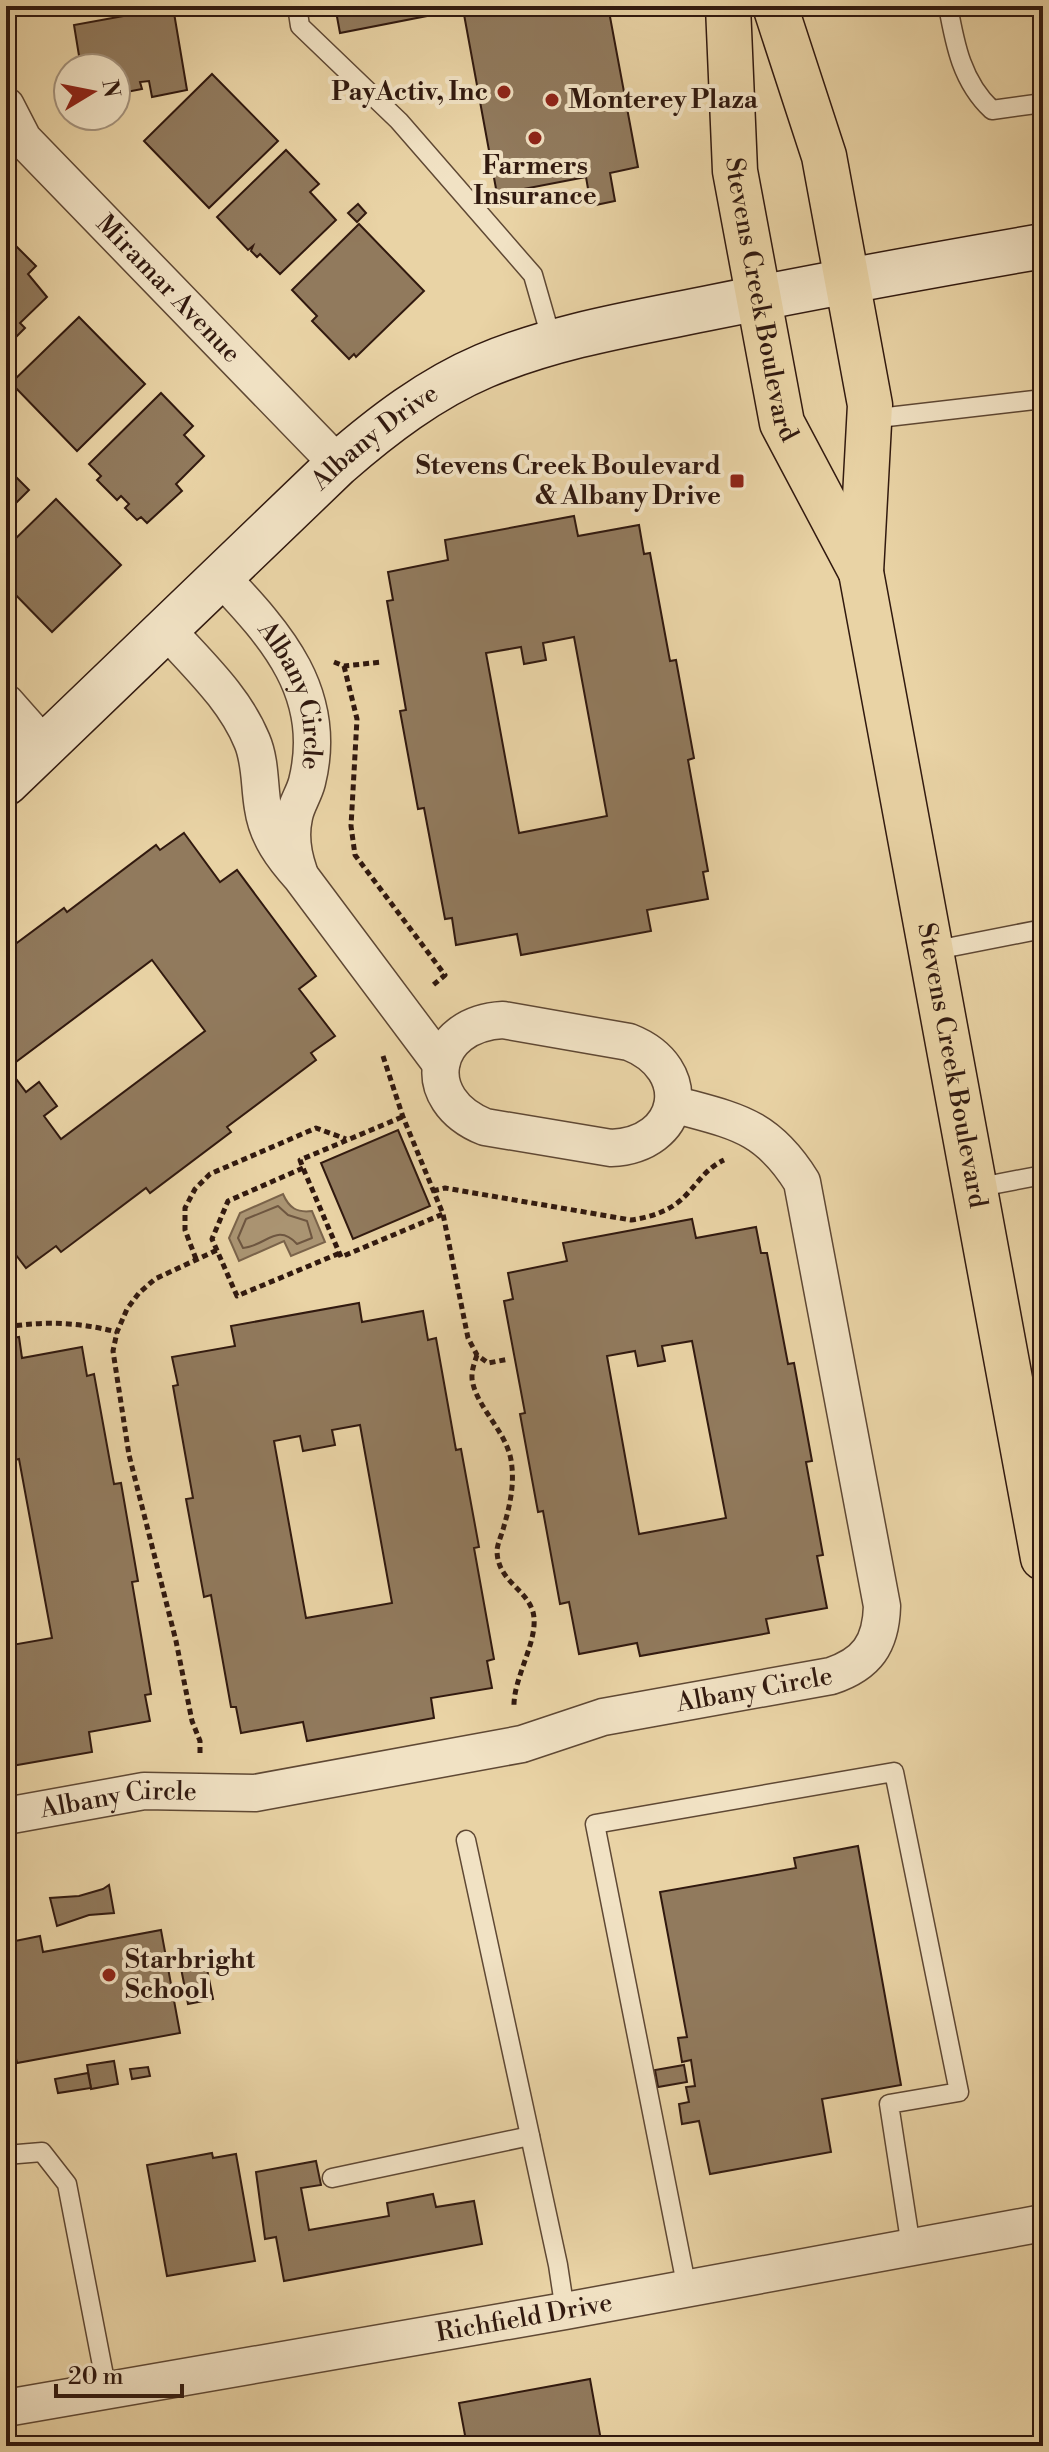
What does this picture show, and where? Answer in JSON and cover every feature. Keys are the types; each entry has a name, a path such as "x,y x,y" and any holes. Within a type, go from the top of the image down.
{"main road":[{"name":"Stevens Creek Boulevard","path":"728,6 735,171 782,423 861,572"},
{"name":"Stevens Creek Boulevard","path":"775,6 824,156 870,405 861,572 1043,1558"}],"street":[{"name":"Miramar Avenue","path":"6,106 23,139 301,422 338,464"},
{"name":"Albany Drive","path":"6,783 338,464 376,431 425,397 483,367 552,341 759,298 1043,246"},
{"name":"Albany Circle","path":"220,576 261,619 287,654 307,700 313,731 310,771 294,816 292,838 294,859 301,877"},
{"name":"Albany Circle","path":"6,1816 144,1791 255,1793 522,1744 603,1717 831,1676 861,1661 874,1645 881,1627 882,1606 808,1205 802,1182 787,1158 768,1139 745,1126 673,1104 665,1124 650,1139 632,1148 611,1148 485,1127 466,1119 450,1105 442,1085 441,1064 301,877 284,859 270,835 263,810 261,776 254,745 243,720 216,684 166,629"},
{"path":"6,703 44,746"},
{"path":"261,776 310,771"},
{"path":"441,1064 448,1045 463,1030 482,1021 503,1020 629,1042 648,1050 664,1064 672,1084 673,1104"},
{"name":"Richfield Drive","path":"6,2408 565,2311 1043,2223"}],"lane":[{"path":"297,6 300,26 399,121 533,275 552,341"},
{"path":"951,6 956,49 979,98 992,110 1043,103"},
{"path":"870,419 1043,399"},
{"path":"931,951 1043,929"},
{"path":"975,1188 1043,1175"},
{"path":"687,2289 595,1824 894,1772 959,2092 889,2104 911,2247"},
{"path":"466,1840 558,2265 565,2311"},
{"path":"332,2178 530,2136"},
{"path":"6,2155 42,2152 67,2184 107,2391"}],"path":[{"path":"329,660 344,666 382,662"},
{"path":"403,1117 300,1160 303,1168 341,1257 443,1214"},
{"path":"196,1259 185,1230 185,1208 195,1189 210,1174 316,1128 347,1140"},
{"path":"433,1191 445,1188 631,1220 649,1218 685,1196 707,1169 768,1139"},
{"path":"303,1168 228,1201 212,1239 237,1296 340,1253"},
{"path":"199,1792 200,1741 192,1721 176,1641 129,1455 113,1351 127,1309 139,1293 155,1279 217,1250"},
{"path":"6,1327 51,1321 87,1324 117,1332"},
{"path":"477,1355 472,1369 473,1385 505,1442 511,1460 513,1485 497,1549 501,1569 533,1612 532,1632 514,1695 515,1720 522,1744"}],"water":[{"path":"283,1194 294,1208 312,1211 325,1242 291,1256 284,1241 239,1261 229,1238 240,1213"}],"building":[{"name":"Monterey Plaza","path":"335,6 608,6 638,167 610,173 615,201 591,206 586,177 497,194 463,9 340,33"},
{"path":"173,7 187,90 152,97 149,81 140,82 142,89 132,91 132,52 78,52 74,25"},
{"path":"212,74 278,141 209,208 144,141"},
{"path":"286,150 319,184 310,192 336,220 280,274 260,254 257,257 251,251 253,246 248,250 217,217"},
{"path":"358,204 366,213 357,222 348,213"},
{"path":"359,224 424,291 356,357 354,354 349,359 312,321 317,316 292,290"},
{"path":"6,236 36,266 28,274 47,297 20,323 25,328 6,347"},
{"path":"79,317 145,384 77,451 11,383"},
{"path":"161,393 193,426 184,435 204,456 176,484 182,491 147,523 141,517 137,520 125,508 129,504 121,496 117,500 97,480 101,476 89,464"},
{"path":"6,467 29,490 6,513"},
{"path":"56,499 121,565 52,632 6,585 6,548"},
{"path":"574,516 578,536 639,525 644,554 650,553 670,661 676,660 694,758 688,760 708,871 703,872 708,899 647,910 651,931 521,955 517,934 456,945 452,918 445,919 424,808 418,809 400,711 406,710 387,601 393,600 388,572 448,560 445,540","holes":["574,637 607,816 519,833 486,653 521,647 524,664 546,660 543,643"]},
{"path":"184,833 220,882 237,870 316,976 299,989 335,1036 311,1053 316,1060 227,1127 231,1132 150,1193 146,1188 61,1252 56,1246 26,1268 6,1242 6,951 64,908 67,912 156,845 160,850","holes":["152,960 205,1031 61,1139 44,1116 57,1106 39,1082 26,1092 8,1068"]},
{"path":"398,1130 430,1206 353,1239 321,1163"},
{"path":"692,1219 696,1238 756,1227 761,1253 767,1253 788,1364 794,1363 812,1461 806,1462 823,1555 817,1556 827,1608 766,1619 769,1633 640,1656 637,1643 579,1654 569,1602 560,1604 543,1511 538,1512 520,1414 525,1413 504,1301 513,1299 508,1273 567,1261 563,1243","holes":["692,1341 726,1518 639,1534 607,1356 635,1351 638,1366 665,1361 662,1346"]},
{"path":"359,1303 362,1322 423,1311 428,1340 436,1338 456,1450 461,1449 479,1547 474,1548 494,1659 487,1661 492,1688 431,1698 434,1718 307,1741 303,1722 241,1733 236,1707 231,1707 211,1595 204,1597 186,1499 193,1498 173,1386 178,1385 172,1357 235,1346 231,1326","holes":["360,1425 392,1603 306,1618 274,1441 300,1436 303,1451 335,1445 332,1430"]},
{"path":"19,1337 22,1358 82,1347 87,1376 94,1374 114,1484 121,1483 138,1581 132,1582 151,1694 145,1695 150,1721 89,1732 92,1752 6,1767 6,1646 52,1638 19,1459 6,1462 6,1339"},
{"path":"858,1846 901,2085 822,2099 831,2152 710,2174 699,2121 682,2124 679,2104 689,2102 686,2087 695,2086 691,2060 682,2062 678,2038 687,2037 660,1892 796,1868 794,1858"},
{"path":"109,1885 114,1913 89,1915 57,1926 50,1898 79,1896"},
{"path":"161,1930 180,2033 17,2063 6,2014 6,1954 12,1953 10,1942 40,1936 43,1952"},
{"path":"204,1954 213,1999 188,2004 179,1958"},
{"path":"114,2061 118,2084 91,2089 87,2065"},
{"path":"684,2065 687,2082 658,2087 655,2070"},
{"path":"148,2067 150,2076 132,2079 130,2069"},
{"path":"88,2073 91,2088 58,2093 55,2079"},
{"path":"212,2153 213,2158 236,2154 255,2261 167,2276 147,2165"},
{"path":"316,2161 321,2185 301,2188 309,2230 389,2216 387,2203 433,2194 436,2207 474,2201 482,2244 284,2281 276,2237 265,2239 256,2172"},
{"path":"590,2379 602,2446 467,2446 459,2403"}],"place":[{"name":"PayActiv, Inc","path":"504,92"},
{"name":"Monterey Plaza","path":"552,100"},
{"name":"Farmers Insurance","path":"535,138"},
{"name":"Stevens Creek Boulevard & Albany Drive","path":"737,481"},
{"name":"Starbright School","path":"109,1975"}]}
